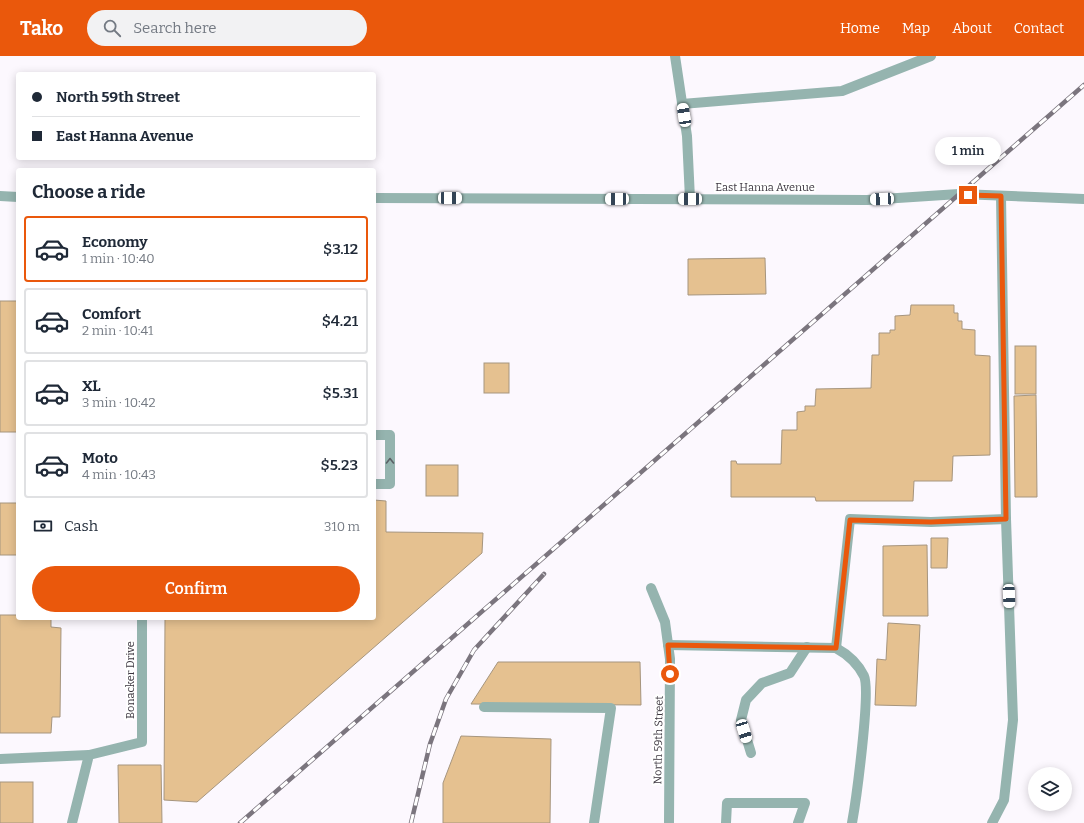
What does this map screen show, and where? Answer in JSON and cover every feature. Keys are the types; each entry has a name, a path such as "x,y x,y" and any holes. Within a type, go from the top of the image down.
{"street":[{"path":"675,56 687,136 690,199"},
{"path":"682,104 842,91 932,56"},
{"name":"East Hanna Avenue","path":"376,198 867,200 959,194 1084,199"},
{"path":"0,196 16,196"},
{"path":"992,823 1004,800 1013,720 1006,519 1001,196"},
{"path":"376,435 390,435 390,484 376,484"},
{"path":"836,648 850,520 931,522 1006,519"},
{"name":"North 59th Street","path":"651,588 665,622 670,659 669,823"},
{"name":"Bonacker Drive","path":"89,755 142,742 142,620"},
{"path":"668,645 836,648 847,655 865,676 866,709 852,823"},
{"path":"752,753 741,720 746,700 762,684 790,673 808,647"},
{"path":"484,707 611,708 594,823"},
{"path":"0,759 89,755 72,823"},
{"path":"726,823 727,803 804,803 798,823"}],"building":[{"path":"765,258 766,294 688,295 688,259"},
{"path":"0,301 16,301 16,432 0,432"},
{"path":"911,305 954,305 954,313 958,313 958,321 962,321 962,329 975,330 975,355 990,356 990,455 953,456 952,481 914,481 913,501 816,501 815,497 731,497 731,461 736,461 737,464 781,464 782,430 797,430 797,412 805,411 805,406 815,406 816,389 871,388 872,355 879,355 879,333 890,333 890,330 895,330 895,316 910,315"},
{"path":"1015,346 1036,346 1036,394 1015,394"},
{"path":"484,363 509,363 509,393 484,393"},
{"path":"1036,395 1037,497 1015,497 1014,396"},
{"path":"426,465 458,465 458,496 426,496"},
{"path":"376,500 386,501 386,532 483,533 482,553 197,802 164,800 165,620 376,620"},
{"path":"0,503 16,503 16,555 0,555"},
{"path":"931,538 948,538 947,568 931,568"},
{"path":"927,545 928,616 883,616 883,546"},
{"path":"0,615 16,615 16,620 51,620 51,627 61,628 60,717 52,717 51,733 0,733"},
{"path":"888,623 920,625 916,706 875,705 877,659 886,660"},
{"path":"498,662 640,662 641,705 471,704"},
{"path":"461,736 551,739 550,823 443,823 443,783"},
{"path":"118,765 161,765 162,823 119,823"},
{"path":"0,782 33,782 33,823 0,823"}],"railway":[{"path":"240,823 1084,85"},
{"path":"411,823 430,744 446,699 474,650 544,574"}],"route":[{"path":"670,674 668,645 836,648 850,520 931,522 1006,519 1001,196 968,195"}]}
